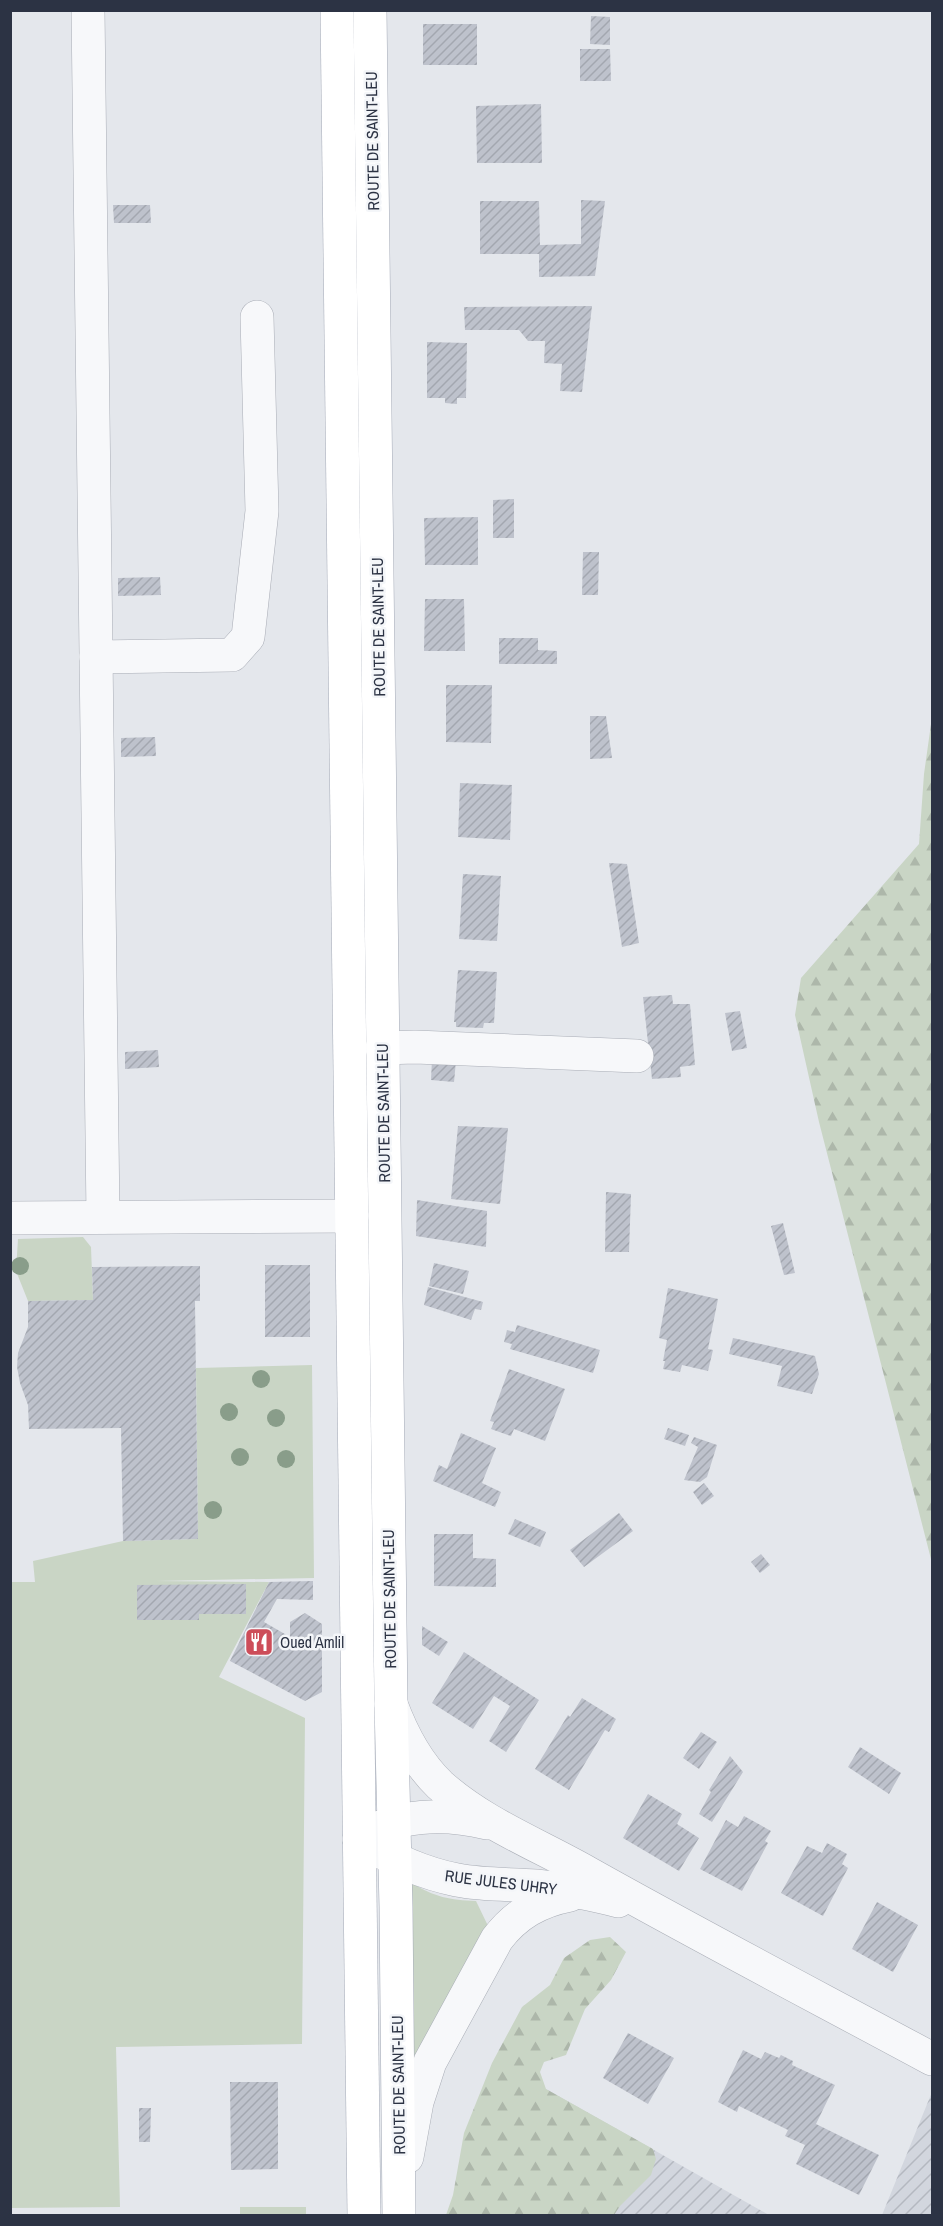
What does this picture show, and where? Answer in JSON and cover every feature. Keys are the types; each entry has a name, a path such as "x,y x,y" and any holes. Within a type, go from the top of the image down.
{"main road":[{"name":"ROUTE DE SAINT-LEU","path":"337,10 364,2216"},
{"name":"ROUTE DE SAINT-LEU","path":"370,10 399,2211"}],"street":[{"path":"88,10 103,1217"},
{"path":"96,657 232,654 248,637 262,511 256,317"},
{"path":"382,1048 415,1047 637,1056"},
{"path":"10,1218 352,1216"},
{"name":"RUE JULES UHRY","path":"391,1704 404,1739 428,1773 455,1798 502,1827 933,2059"},
{"name":"RUE JULES UHRY","path":"502,1827 442,1817 394,1823 373,1830 359,1839 395,1859 457,1880 536,1886 585,1893 616,1900 684,1926"},
{"path":"399,2211 414,2114 422,2082 440,2042 497,1940 506,1928 530,1908 560,1897 585,1893"}],"shaded area":[{"path":"546,2089 769,2215 525,2216"},
{"path":"932,2092 932,2215 882,2215"}],"green space":[{"path":"932,717 932,1563 819,1122 795,1015 801,978 919,844 924,774"},
{"path":"83,1237 91,1247 93,1300 28,1301 16,1271 18,1239"},
{"path":"312,1365 314,1578 156,1581 269,1582 219,1677 305,1718 302,2044 116,2047 120,2207 11,2208 10,1582 35,1582 33,1561 123,1541 198,1539 196,1368"},
{"path":"412,1883 442,1897 476,1901 490,1930 411,2065"},
{"path":"610,1937 626,1952 611,1980 585,2009 566,2055 544,2062 540,2072 546,2089 653,2149 656,2159 651,2175 614,2215 446,2215 453,2195 464,2133 492,2063 522,2007 550,1985 564,1958 590,1940"},
{"path":"240,2207 306,2207 306,2215 240,2215"}],"building":[{"path":"591,16 610,17 610,45 590,44"},
{"path":"423,24 477,24 477,65 423,65"},
{"path":"580,49 610,49 611,81 580,81"},
{"path":"541,104 542,163 477,163 476,106"},
{"path":"581,200 605,201 595,276 539,277 539,254 480,254 480,201 539,201 540,245 581,244"},
{"path":"113,205 150,205 151,223 114,223"},
{"path":"592,306 582,392 560,391 562,364 544,363 545,341 528,341 519,330 465,330 464,307"},
{"path":"427,342 467,343 466,398 457,398 457,404 445,403 445,398 427,398"},
{"path":"514,499 514,538 493,538 493,500"},
{"path":"478,517 478,565 425,565 424,518"},
{"path":"583,552 599,552 598,595 582,595"},
{"path":"160,577 161,595 118,596 118,578"},
{"path":"425,599 464,599 465,651 424,651"},
{"path":"499,638 538,638 538,650 557,651 557,664 499,664"},
{"path":"446,685 492,685 491,743 446,742"},
{"path":"590,716 606,716 612,758 590,759"},
{"path":"155,737 156,756 121,757 121,738"},
{"path":"460,783 512,785 510,840 458,837"},
{"path":"609,863 627,864 639,943 622,947"},
{"path":"463,874 501,876 497,941 459,939"},
{"path":"458,970 497,972 494,1023 484,1023 483,1028 456,1027 456,1022 454,1022"},
{"path":"672,995 673,1004 690,1004 695,1065 680,1067 681,1077 652,1079 643,997"},
{"path":"740,1011 747,1048 732,1051 725,1013"},
{"path":"158,1050 159,1067 125,1069 125,1052"},
{"path":"432,1059 456,1061 454,1082 431,1080"},
{"path":"458,1126 508,1128 500,1204 451,1199"},
{"path":"606,1192 631,1194 629,1252 605,1252"},
{"path":"417,1200 487,1211 486,1247 416,1236"},
{"path":"783,1223 795,1273 784,1275 771,1226"},
{"path":"434,1263 469,1271 463,1294 429,1286"},
{"path":"265,1265 310,1265 310,1337 265,1337"},
{"path":"200,1266 200,1301 195,1301 198,1539 123,1541 121,1428 29,1429 28,1405 17,1367 18,1353 28,1327 28,1301 93,1300 92,1267"},
{"path":"428,1287 483,1302 481,1310 475,1309 471,1320 424,1305"},
{"path":"668,1288 718,1299 708,1349 713,1350 708,1371 682,1365 680,1372 663,1369 667,1340 659,1338"},
{"path":"517,1325 600,1350 593,1373 510,1349 512,1344 504,1342 507,1330 515,1332"},
{"path":"733,1338 815,1356 819,1374 812,1394 777,1386 782,1366 729,1354"},
{"path":"509,1369 565,1389 545,1441 514,1429 511,1436 491,1429 494,1422 490,1421"},
{"path":"668,1428 689,1435 685,1446 664,1439"},
{"path":"461,1433 496,1448 482,1483 501,1492 495,1507 433,1481 439,1465 447,1469"},
{"path":"694,1437 717,1445 707,1477 700,1482 684,1480 698,1447 691,1443"},
{"path":"704,1483 714,1496 702,1505 693,1492"},
{"path":"619,1513 633,1531 584,1567 570,1550"},
{"path":"515,1519 546,1532 540,1547 508,1534"},
{"path":"434,1534 473,1534 473,1558 496,1559 496,1587 434,1586"},
{"path":"761,1554 770,1565 760,1573 751,1562"},
{"name":"Oued Amlil","path":"313,1581 313,1600 277,1599 264,1622 290,1637 290,1622 305,1613 322,1624 322,1692 305,1701 230,1661 269,1582"},
{"path":"246,1584 246,1614 199,1614 199,1620 137,1620 137,1585"},
{"path":"422,1626 448,1642 439,1656 422,1645"},
{"path":"464,1652 539,1700 506,1752 489,1741 510,1706 494,1696 473,1729 432,1703"},
{"path":"582,1698 616,1719 609,1732 605,1730 569,1790 535,1769 568,1715 570,1717"},
{"path":"701,1732 717,1742 699,1769 683,1758"},
{"path":"860,1747 901,1773 889,1794 848,1767"},
{"path":"730,1756 743,1772 712,1822 699,1814 711,1792 709,1790"},
{"path":"648,1794 682,1814 677,1824 699,1838 679,1871 623,1838"},
{"path":"744,1816 771,1831 765,1841 768,1843 742,1891 700,1869 726,1820 738,1827"},
{"path":"827,1843 847,1854 842,1864 848,1868 823,1916 781,1893 807,1846 822,1853"},
{"path":"877,1902 918,1925 893,1972 852,1949"},
{"path":"628,2033 674,2058 648,2104 603,2078"},
{"path":"743,2050 761,2059 765,2052 779,2058 781,2055 793,2061 792,2065 835,2085 816,2124 879,2155 859,2195 796,2164 805,2145 785,2136 788,2130 739,2106 737,2112 718,2102"},
{"path":"230,2082 278,2082 278,2169 231,2170"},
{"path":"139,2108 151,2108 150,2142 139,2142"}],"place":[{"name":"Oued Amlil","path":"259,1642"}]}
